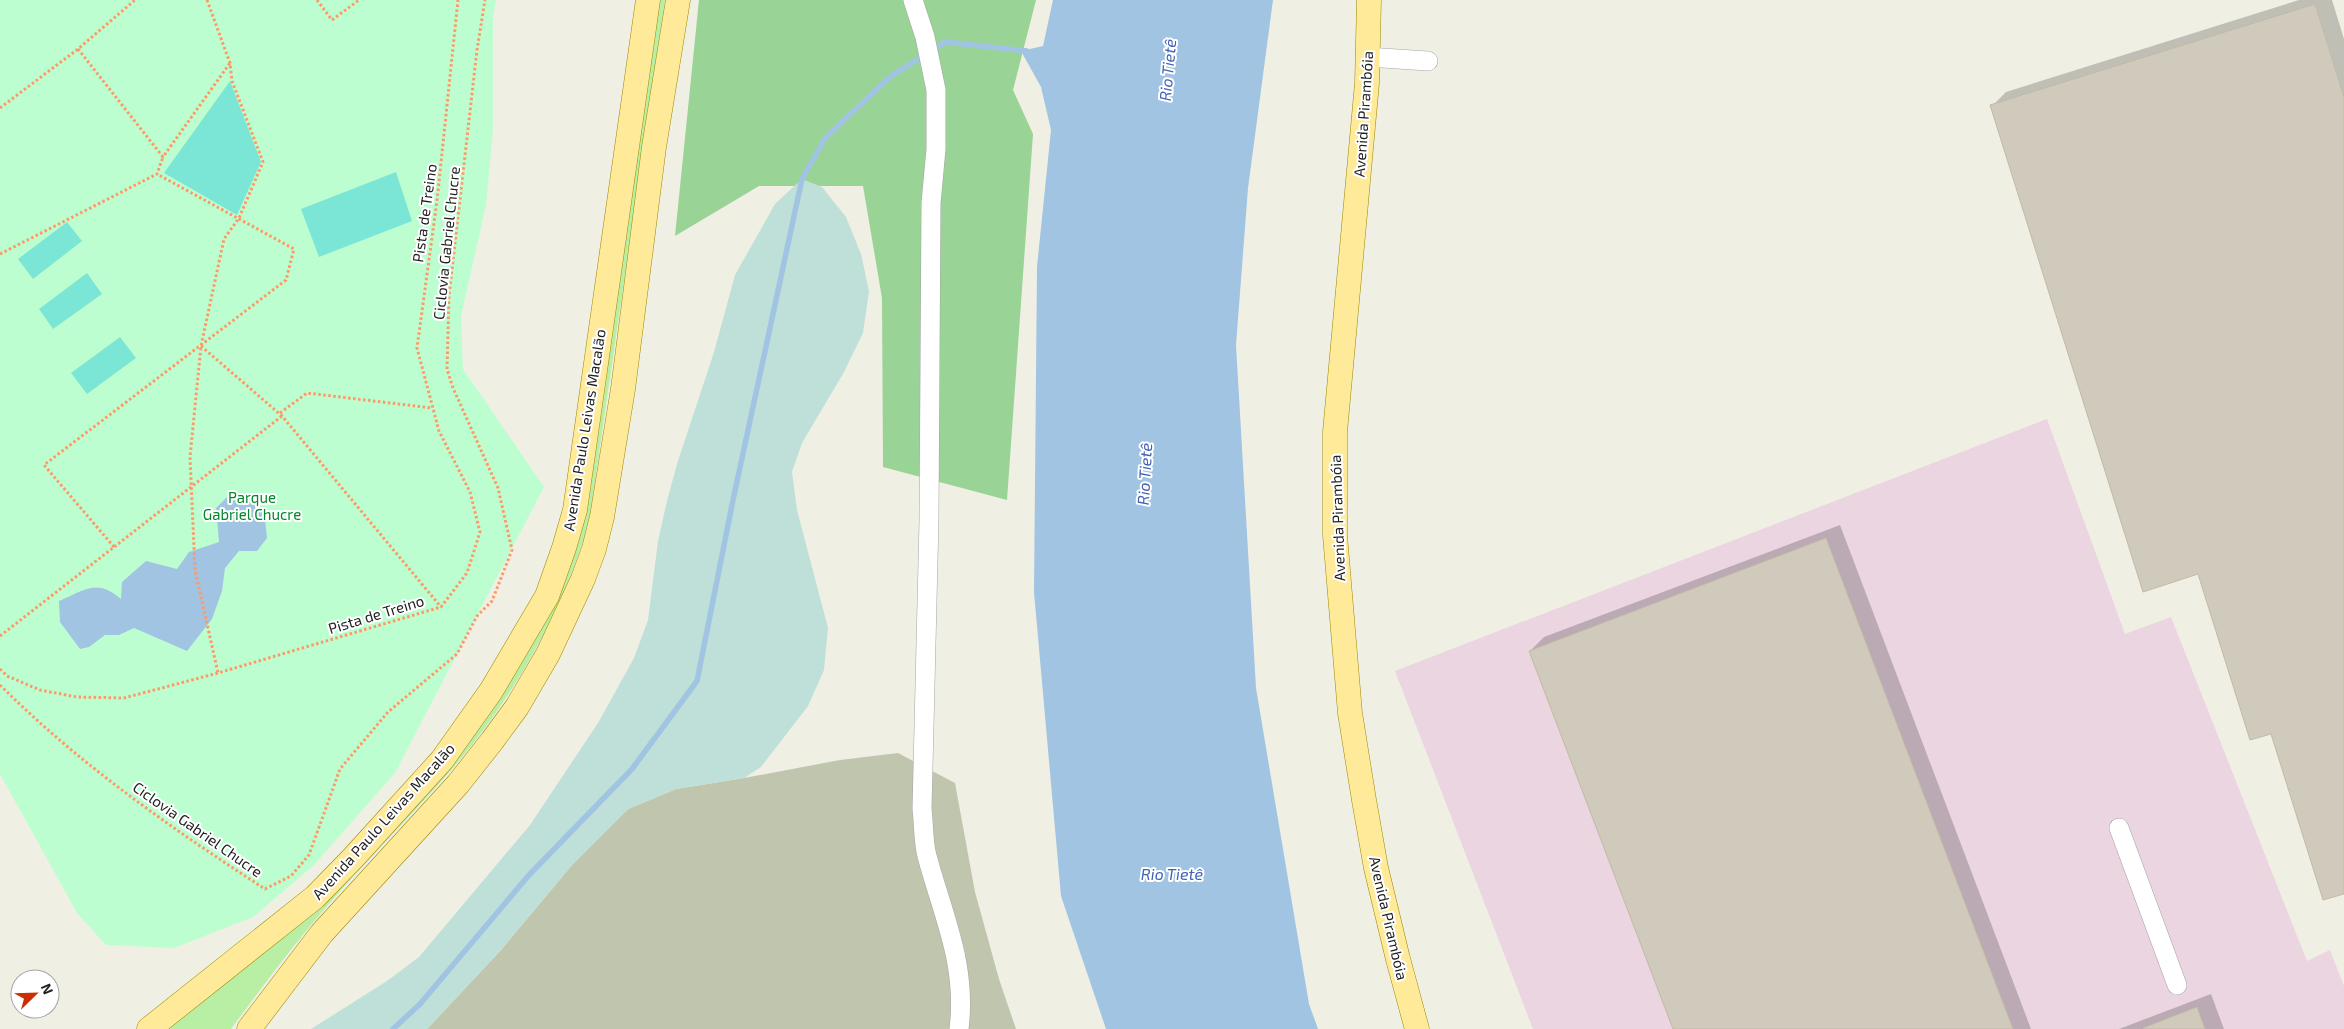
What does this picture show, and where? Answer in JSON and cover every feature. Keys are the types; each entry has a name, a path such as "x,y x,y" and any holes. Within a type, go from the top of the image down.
{"main road":[{"name":"Avenida Paulo Leivas Macalão","path":"149,1029 284,924 315,897 353,858 442,760 491,691 547,596 575,510 648,0"},
{"name":"Avenida Paulo Leivas Macalão","path":"249,1029 322,933 432,813 492,741 517,707 548,654 583,579 594,549 602,517 623,389 654,147 678,0"},
{"name":"Avenida Pirambóia","path":"1369,0 1368,57 1335,432 1335,535 1350,713 1376,868 1398,959 1418,1029"}],"lane":[{"path":"913,0 925,37 936,90 936,149 931,203 929,530 922,809 926,854 940,894 960,978 959,1029"},
{"path":"1368,57 1428,61"},
{"path":"2119,828 2177,985"}],"path":[{"path":"0,108 78,49 135,0"},
{"path":"207,0 230,63 232,81 263,162 239,218 224,239 201,346 190,457 195,570 218,672"},
{"path":"317,0 332,20 359,0"},
{"name":"Pista de Treino","path":"0,669 7,676 40,690 77,697 124,698 441,606 467,573 480,532 470,492 439,431 417,348 437,201 458,0"},
{"name":"Ciclovia Gabriel Chucre","path":"0,685 99,773 153,814 264,889 291,876 309,855 340,769 388,712 457,654 477,616 492,602 512,550 498,488 453,388 447,369 449,296 484,0"},
{"path":"78,49 163,157"},
{"path":"0,254 157,174 163,157 230,63"},
{"path":"114,547 44,465 286,280 294,249 157,174"},
{"path":"201,346 281,414 441,606"},
{"path":"0,636 191,487 307,393 432,408"}],"shaded area":[{"path":"230,81 261,162 237,215 164,173"},
{"path":"396,172 412,221 319,257 301,209"},
{"path":"802,179 822,187 846,217 861,254 869,291 863,333 844,372 802,443 792,472 797,510 828,628 824,670 808,706 761,767 744,778 676,789 628,809 572,865 501,950 427,1029 311,1029 387,981 419,957 530,825 598,723 634,658 648,620 658,541 667,501 677,464 714,352 735,275 775,204"},
{"path":"67,222 82,241 33,279 18,259"},
{"path":"87,273 102,294 53,329 39,309"},
{"path":"120,337 136,358 87,394 71,373"},
{"path":"2047,419 2125,634 2171,617 2307,961 2330,950 2344,986 2344,1029 1533,1029 1395,671"},
{"path":"898,753 955,783 975,892 999,979 1016,1029 427,1029 501,950 572,865 628,809 676,789 840,760"}],"green space":[{"name":"Parque Gabriel Chucre","path":"0,0 496,0 493,18 493,130 486,205 461,316 463,369 544,487 395,773 314,865 253,917 174,948 106,945 77,913 0,774"},
{"path":"657,0 665,0 589,522 565,588 550,621 534,653 515,684 474,742 438,785 320,914 231,1029 172,1029 165,1026 446,765 568,563"},
{"path":"699,0 1036,0 1013,90 1033,134 1007,500 883,467 882,298 863,186 759,186 675,236"}],"water":[{"name":"Rio Tietê","path":"1053,0 1273,0 1248,188 1236,345 1256,688 1309,1004 1318,1029 1106,1029 1061,896 1034,592 1037,267 1051,130 1041,87 1021,51 1043,46"},
{"path":"229,495 247,497 264,510 267,538 257,551 239,551 225,568 222,591 212,619 187,651 134,628 119,635 105,635 89,647 80,649 60,622 59,601 91,588 105,589 121,599 122,582 146,561 177,569 189,552 219,542 216,508"}],"building":[{"path":"2315,4 2344,97 2344,894 2323,900 2271,734 2250,740 2198,574 2143,592 1990,105"},
{"path":"1826,538 2013,1029 1673,1029 1529,651"},
{"path":"2197,1007 2205,1029 2143,1028"}],"waterway":[{"path":"393,1029 420,1004 529,875 632,769 697,681 733,500 802,179 826,137 891,76 945,42 1027,51"}]}
